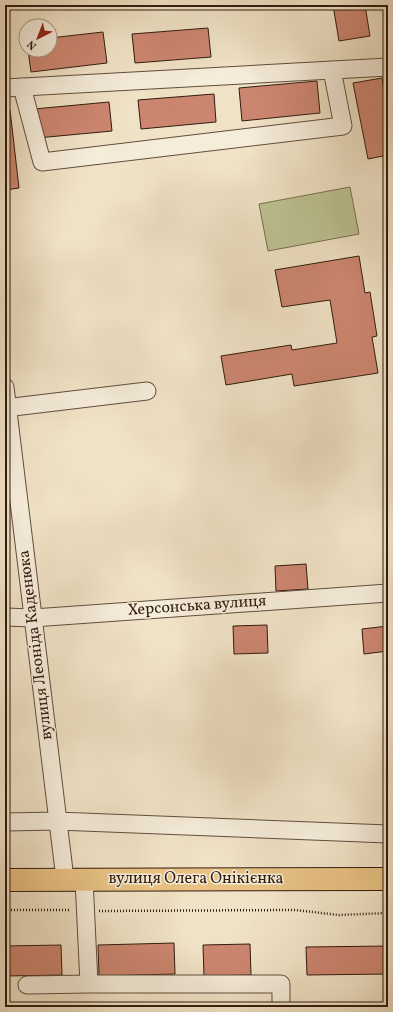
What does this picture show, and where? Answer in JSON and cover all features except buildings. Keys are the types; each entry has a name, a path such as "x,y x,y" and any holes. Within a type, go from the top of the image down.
{"main road":[{"name":"вулиця Олега Онікієнка","path":"5,880 388,879"}],"street":[{"path":"5,88 388,67"},
{"path":"22,87 42,162 343,126 332,70"},
{"name":"вулиця Леоніда Каденюка","path":"5,387 6,408 57,821 74,879 86,910 89,984"},
{"path":"6,408 146,391"},
{"name":"Херсонська вулиця","path":"5,617 33,618 388,592"},
{"path":"5,822 57,821 388,834"},
{"path":"27,985 281,984 281,1007"}],"path":[{"path":"5,910 295,910 339,915 388,913"}],"green space":[{"path":"350,187 359,234 268,251 259,204"}]}
